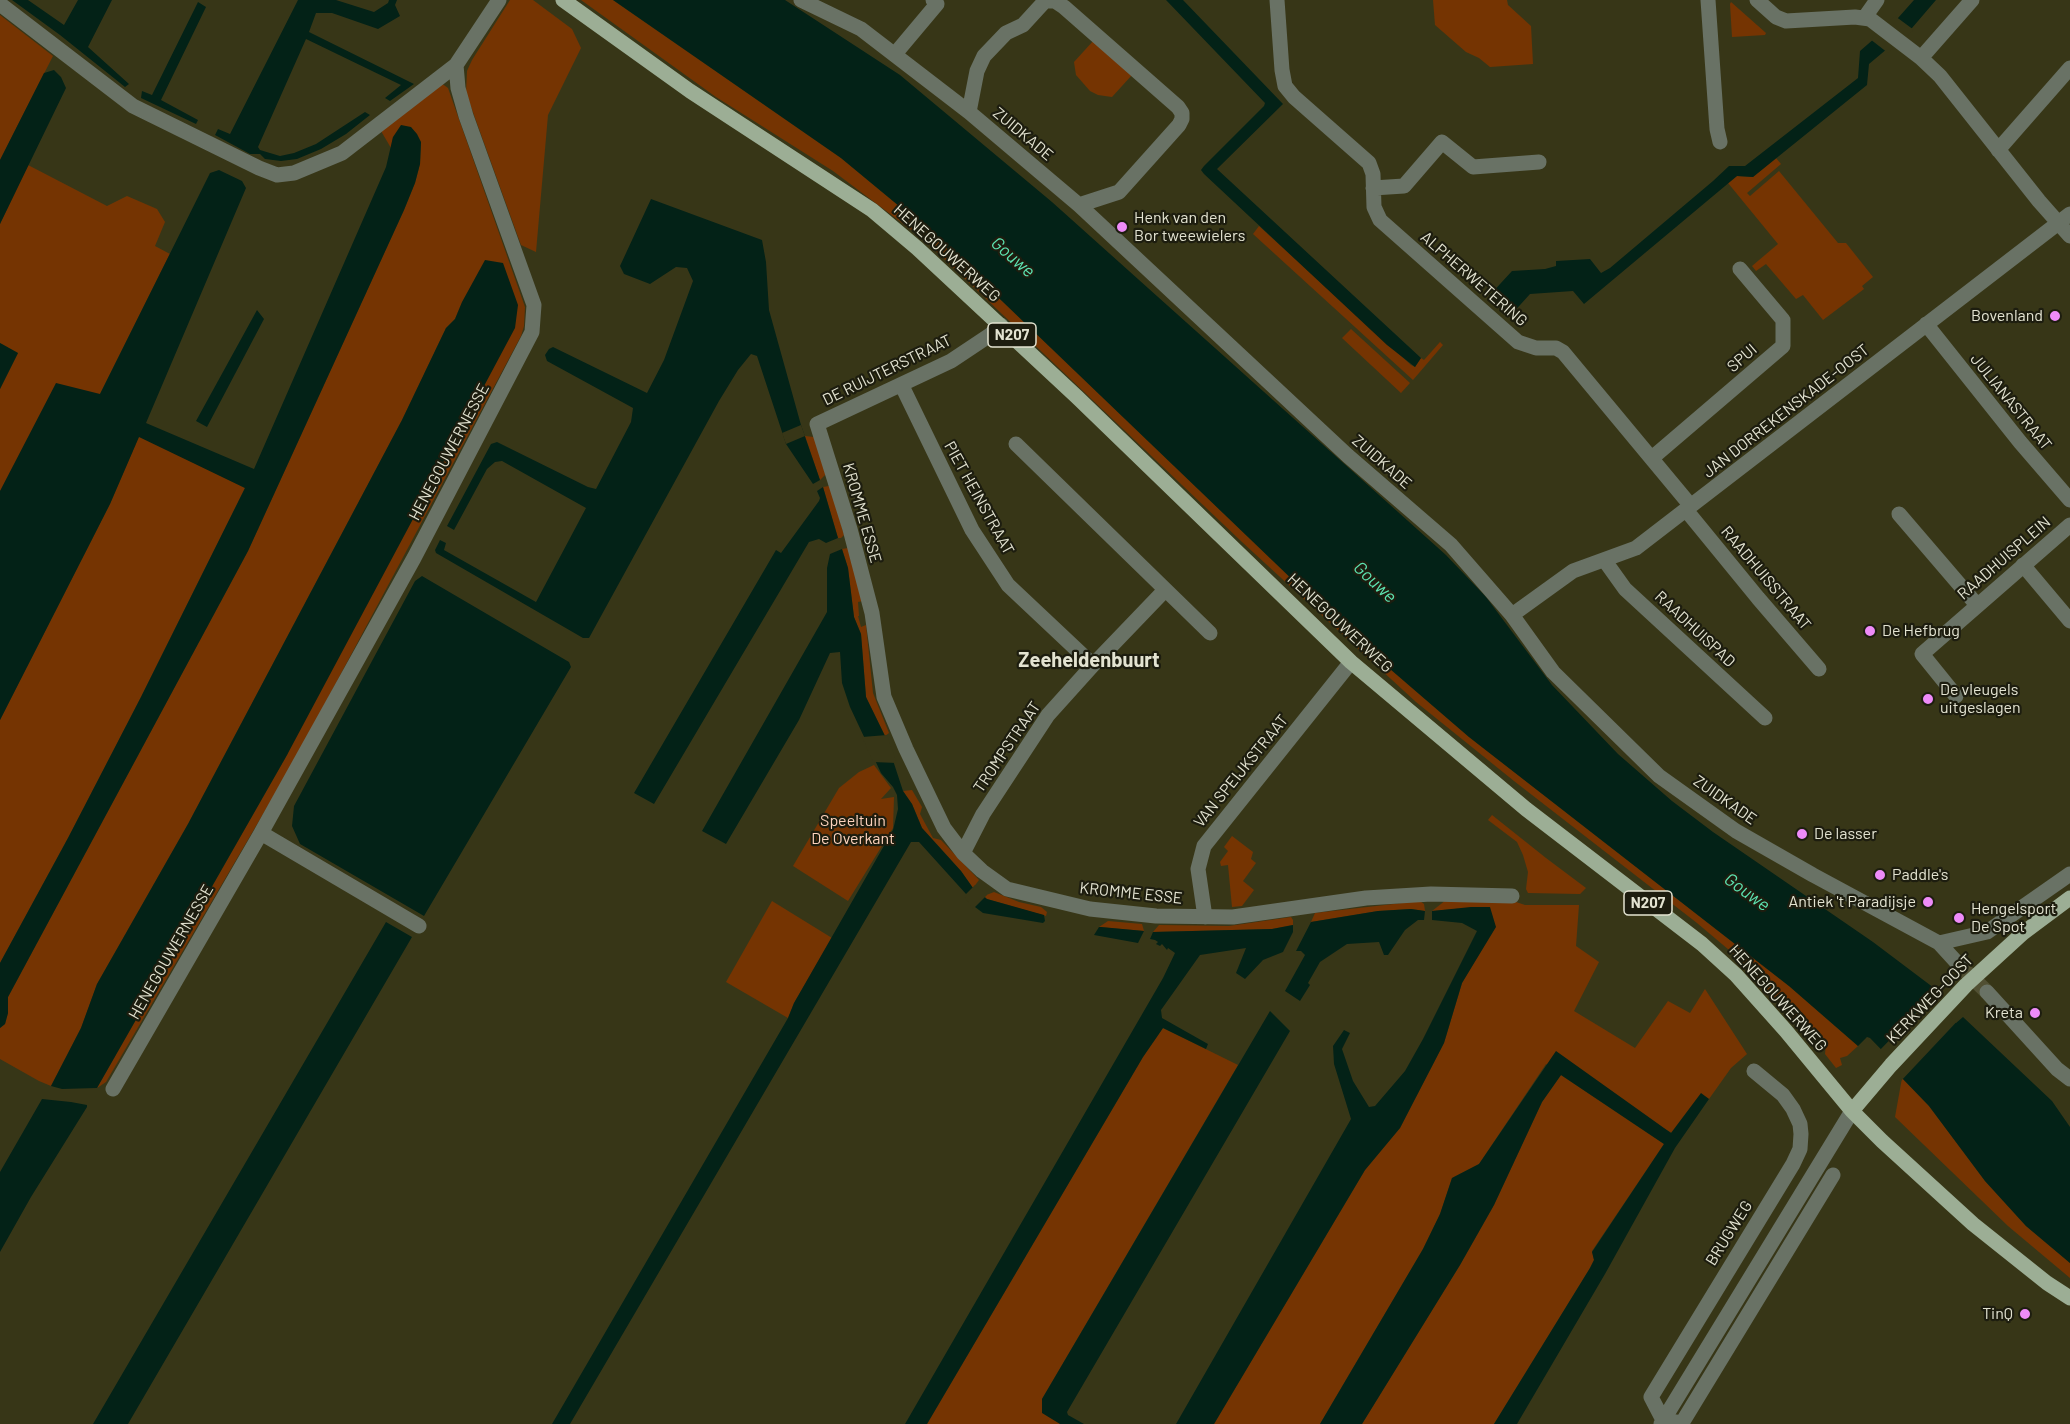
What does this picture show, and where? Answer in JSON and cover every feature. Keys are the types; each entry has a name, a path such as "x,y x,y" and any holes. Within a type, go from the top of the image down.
{"main road":[{"name":"HENEGOUWERWEG","path":"563,0 690,91 872,210 917,248 1352,662 1526,809 1702,944 1736,975 1852,1111 1882,1142 1973,1224 2070,1298"},
{"name":"KERKWEG-OOST","path":"1852,1111 1984,968 2023,933 2070,898"}],"street":[{"path":"0,4 133,106 277,175 294,173 342,153 456,65 499,0"},
{"name":"ZUIDKADE","path":"801,0 861,29 895,54 969,111 1079,205 1348,456 1451,545 1512,615 1553,672 1659,776 1736,831 1939,943 1960,966"},
{"name":"ALPHERWETERING","path":"1277,0 1285,86 1294,97 1365,159 1371,168 1374,207 1383,223 1518,342 1536,348 1556,348 1563,352 1652,458 1689,508"},
{"path":"1708,0 1717,129 1720,142"},
{"path":"1757,0 1776,17 1786,21 1865,17 1902,42 1940,76 1998,150 2064,219 2070,236"},
{"path":"1865,17 1877,0"},
{"path":"1922,58 1972,0"},
{"path":"895,54 937,1"},
{"path":"969,111 977,71 984,56 1006,33 1023,25 1045,1 1055,1 1064,7 1178,106 1182,113 1179,125 1119,192 1079,205"},
{"name":"HENEGOUWERNESSE","path":"113,1089 261,832 414,558 532,332 534,305 466,116 458,88 456,65"},
{"path":"1998,150 2070,68"},
{"path":"1373,188 1404,186 1442,142 1473,167 1539,162"},
{"name":"JAN DORREKENSKADE-OOST","path":"1512,615 1573,571 1636,548 2064,219"},
{"name":"SPUI","path":"1652,458 1783,346 1783,320 1740,269"},
{"name":"JULIANASTRAAT","path":"1926,324 2020,442 2070,500"},
{"name":"DE RUIJTERSTRAAT","path":"817,424 902,386 955,359 990,335 1000,325"},
{"name":"PIET HEINSTRAAT","path":"902,386 966,519 1008,585 1093,665"},
{"name":"KROMME ESSE","path":"817,424 850,529 874,625 884,697 944,828 963,853 982,871 1007,889 1090,909 1156,916 1233,918 1388,897 1431,894 1512,896"},
{"path":"1016,444 1210,633"},
{"name":"RAADHUISSTRAAT","path":"1689,508 1755,595 1819,669"},
{"path":"1899,514 1977,605"},
{"name":"RAADHUISPLEIN","path":"1956,696 1922,654 2070,525"},
{"name":"RAADHUISPAD","path":"1605,561 1625,589 1765,718"},
{"path":"2023,565 2070,621"},
{"name":"TROMPSTRAAT","path":"963,853 983,814 1048,715 1165,590"},
{"name":"VAN SPEIJKSTRAAT","path":"1205,917 1198,869 1204,846 1352,662"},
{"path":"261,832 419,926"},
{"name":"KERKWEG-OOST","path":"1939,943 1987,932 2070,874"},
{"path":"1989,994 2057,1069 2070,1078"},
{"name":"BRUGWEG","path":"1662,1422 1651,1397 1800,1149 1802,1134 1793,1109 1783,1095 1754,1071"},
{"path":"1833,1175 1682,1423 1662,1422 1852,1111"}],"green space":[{"path":"510,0 533,0 572,29 581,48 548,115 536,252 521,245 466,93 467,71 472,60"},
{"path":"581,0 613,0 841,158 928,230 1346,631 1469,737 1789,986 1858,1046 1847,1056 1840,1058 1842,1065 1836,1068 1825,1054 1826,1044 1808,1024 1798,1024 1735,955 1416,702 1242,542 922,238 833,171 716,97"},
{"path":"1433,0 1507,0 1508,5 1531,26 1533,64 1490,67 1479,58 1466,52 1435,25"},
{"path":"1731,2 1766,33 1765,35 1732,37"},
{"path":"0,15 53,56 0,160"},
{"path":"1094,40 1132,75 1112,97 1090,91 1076,75 1074,62"},
{"path":"441,83 448,88 525,307 521,336 297,756 106,1082 97,1088 287,755 462,302 455,319 446,328 402,420 188,824 97,984 81,1028 51,1086 0,1059 0,1028 5,1024 8,1013 8,997 248,551 404,210 420,164 421,142 393,137 391,148 381,131"},
{"path":"1776,158 1781,164 1747,193 1750,196 1779,171 1838,243 1846,243 1873,277 1862,286 1864,289 1823,320 1803,295 1796,299 1766,264 1756,271 1752,266 1778,244 1728,183 1737,176 1753,177"},
{"path":"28,165 107,206 127,196 157,209 165,222 155,246 170,254 100,394 0,491 0,389 18,353 0,343 0,224"},
{"path":"1259,226 1411,365 1415,367 1421,358 1424,360 1440,342 1443,345 1413,380 1253,234"},
{"path":"1351,329 1410,383 1401,393 1342,338"},
{"path":"139,436 245,488 141,697 0,963 0,720 110,504"},
{"path":"805,436 814,437 826,474 820,480"},
{"path":"829,486 844,535 841,538 838,538 823,487"},
{"path":"848,548 863,601 858,602 858,616 861,627 866,625 873,693 889,733 885,736 866,697 861,634 854,617 848,568 842,549"},
{"name":"Speeltuin De Overkant","path":"874,765 891,788 881,799 894,797 893,828 848,901 793,866 839,788 859,772"},
{"path":"912,790 922,807 920,814 933,838 941,840 979,880 973,888 961,871 922,828 912,804 903,791"},
{"path":"1492,815 1586,888 1580,894 1528,893 1526,889 1528,872 1517,842 1488,820"},
{"path":"1232,836 1253,852 1251,859 1256,863 1243,881 1254,890 1242,906 1232,907 1228,865 1221,866 1220,862 1228,851 1224,847"},
{"path":"994,892 1019,902 1041,907 1047,912 1046,916 987,899 984,896"},
{"path":"1446,900 1510,900 1525,905 1579,905 1576,946 1599,962 1574,1011 1635,1048 1668,1001 1690,1013 1705,989 1747,1054 1731,1068 1709,1099 1701,1094 1672,1133 1546,1064 1479,1164 1452,1178 1440,1214 1423,1249 1320,1424 1214,1424 1365,1170 1400,1128 1444,1043 1462,983 1495,927 1478,907 1432,911"},
{"path":"772,901 832,938 794,1003 788,1018 726,982"},
{"path":"1420,901 1424,904 1425,911 1411,909 1378,911 1311,922 1315,913"},
{"path":"1291,917 1293,925 1272,929 1153,932 1159,925 1229,926"},
{"path":"1108,921 1142,924 1144,931 1099,927"},
{"path":"1163,1028 1238,1065 1042,1399 1061,1424 927,1424 1143,1057"},
{"path":"1561,1075 1664,1144 1592,1251 1594,1260 1590,1268 1494,1424 1362,1424 1460,1265 1494,1205 1542,1102"},
{"path":"1902,1078 1929,1106 1985,1181 2026,1226 2070,1263 2070,1278 2008,1226 1895,1117"}],"water":[{"path":"12,0 28,0 64,25 78,0 112,0 88,47 129,84 125,87"},
{"path":"298,0 336,0 374,12 389,0 397,0 395,5 400,16 378,29 332,13 316,13 309,32 414,84 390,101 385,98 401,85 306,39 258,147 260,150 280,156 294,153 316,144 365,112 370,115 346,134 321,149 297,159 281,161 265,159 260,154 250,154 215,135 218,129 230,134"},
{"name":"Gouwe","path":"613,0 785,0 900,75 1052,202 1446,555 1486,597 1552,685 1618,754 1672,801 1713,832 1873,942 1938,991 1931,999 1956,1023 1963,1017 2052,1101 2070,1127 2070,1263 2026,1226 1985,1181 1929,1106 1902,1078 1905,1074 1870,1038 1867,1037 1858,1046 1789,986 1469,737 1346,631 928,230 841,158"},
{"path":"1166,0 1183,0 1283,104 1217,169 1421,358 1415,367 1387,345 1201,170 1265,103"},
{"path":"1914,0 1936,0 1912,28 1869,64 1867,85 1753,177 1737,176 1584,304 1573,291 1530,294 1511,315 1489,296 1512,271 1545,269 1556,266 1556,261 1590,259 1601,273 1610,268 1729,166 1745,166 1858,78 1860,51 1898,18"},
{"path":"198,2 206,7 161,100 198,120 196,124 141,98 142,91 152,95"},
{"path":"54,70 61,77 66,88 0,224 0,160 44,73"},
{"path":"401,125 411,127 421,142 420,164 404,210 248,551 8,997 8,1013 5,1024 0,1028 0,963 141,697 245,488 139,437 110,504 0,720 0,491 56,383 100,394 210,173 219,170 242,181 246,188 146,423 254,469 386,167 393,137"},
{"path":"651,199 762,240 769,310 801,425 820,480 813,484 786,444 757,356 751,354 719,401 589,638 583,638 436,553 435,550 440,540 446,543 444,550 536,602 586,508 502,461 495,462 487,469 454,530 447,526 491,444 497,442 596,489 631,422 633,408 547,361 545,355 553,347 647,393 664,360 693,281 687,268 676,267 650,284 624,274 620,266"},
{"path":"485,260 503,263 518,305 515,328 287,755 97,1088 62,1089 51,1086 81,1028 97,984 188,824 402,420 446,328 455,319"},
{"path":"257,310 264,319 207,427 196,421"},
{"path":"0,343 18,353 0,389"},
{"path":"823,487 838,538 826,543 819,539 809,542 654,804 634,793 776,550 781,553 819,501 817,491"},
{"path":"842,549 848,568 854,617 861,634 866,697 885,736 903,791 912,804 922,828 961,871 973,888 987,899 1044,915 1045,921 1043,923 983,913 975,907 919,842 911,842 570,1424 552,1424 788,1018 794,1003 893,830 898,809 897,795 881,773 850,707 842,683 840,652 830,653 799,720 726,844 702,831 827,612 827,568 830,554"},
{"path":"422,576 569,662 571,667 424,916 300,844 292,826 294,806 415,581"},
{"path":"1490,907 1496,927 1462,983 1444,1043 1400,1128 1365,1170 1214,1424 1176,1424 1351,1119 1334,1064 1333,1046 1344,1030 1350,1033 1342,1049 1353,1081 1369,1107 1375,1106 1405,1071 1477,931 1462,923 1432,920 1432,911"},
{"path":"1411,909 1425,911 1424,920 1418,920 1405,930 1388,955 1384,955 1379,942 1347,944 1320,962 1300,1001 1285,991 1305,955 1301,951 1296,951 1311,922 1378,911"},
{"path":"386,922 412,937 128,1424 93,1424"},
{"path":"1293,925 1293,932 1283,952 1263,960 1245,979 1236,973 1246,948 1200,955 1161,1010 1162,1018 1208,1044 1206,1049 1163,1028 1143,1057 927,1424 905,1424 1163,978 1175,953 1150,939 1153,932 1272,929"},
{"path":"1099,927 1144,931 1138,943 1094,935"},
{"path":"1270,1011 1290,1031 1067,1412 1068,1415 1084,1424 1060,1424 1042,1413 1042,1399"},
{"path":"1556,1051 1671,1133 1701,1093 1709,1099 1675,1148 1605,1274 1517,1424 1494,1424 1590,1268 1594,1260 1592,1252 1664,1144 1561,1075 1542,1102 1494,1205 1460,1265 1362,1424 1320,1424 1423,1249 1440,1214 1452,1178 1479,1164"},
{"path":"42,1099 71,1102 87,1105 87,1107 0,1252 0,1172"}],"pier":[{"path":"1895,16 1914,30 1888,53 1870,39"},
{"path":"801,425 805,436 786,444 782,433"},
{"path":"887,735 897,763 873,762 862,737"},
{"path":"975,885 987,895 973,909 964,896"},
{"path":"1939,989 1940,993 1934,1000 1955,1020 1964,1014 1900,1082 1901,1074 1879,1051"}],"tunnel":[{"path":"1960,966 1987,992"}],"place":[{"name":"Henk van den Bor tweewielers","path":"1122,227"},
{"name":"Bovenland","path":"2055,316"},
{"name":"De Hefbrug","path":"1870,631"},
{"name":"De vleugels uitgeslagen","path":"1928,699"},
{"name":"De lasser","path":"1802,834"},
{"name":"Paddle's","path":"1880,875"},
{"name":"Antiek 't Paradijsje","path":"1928,902"},
{"name":"Hengelsport De Spot","path":"1959,918"},
{"name":"Kreta","path":"2035,1013"},
{"name":"TinQ","path":"2025,1314"}],"district":[{"name":"Zeeheldenbuurt","path":"1089,660"}]}
